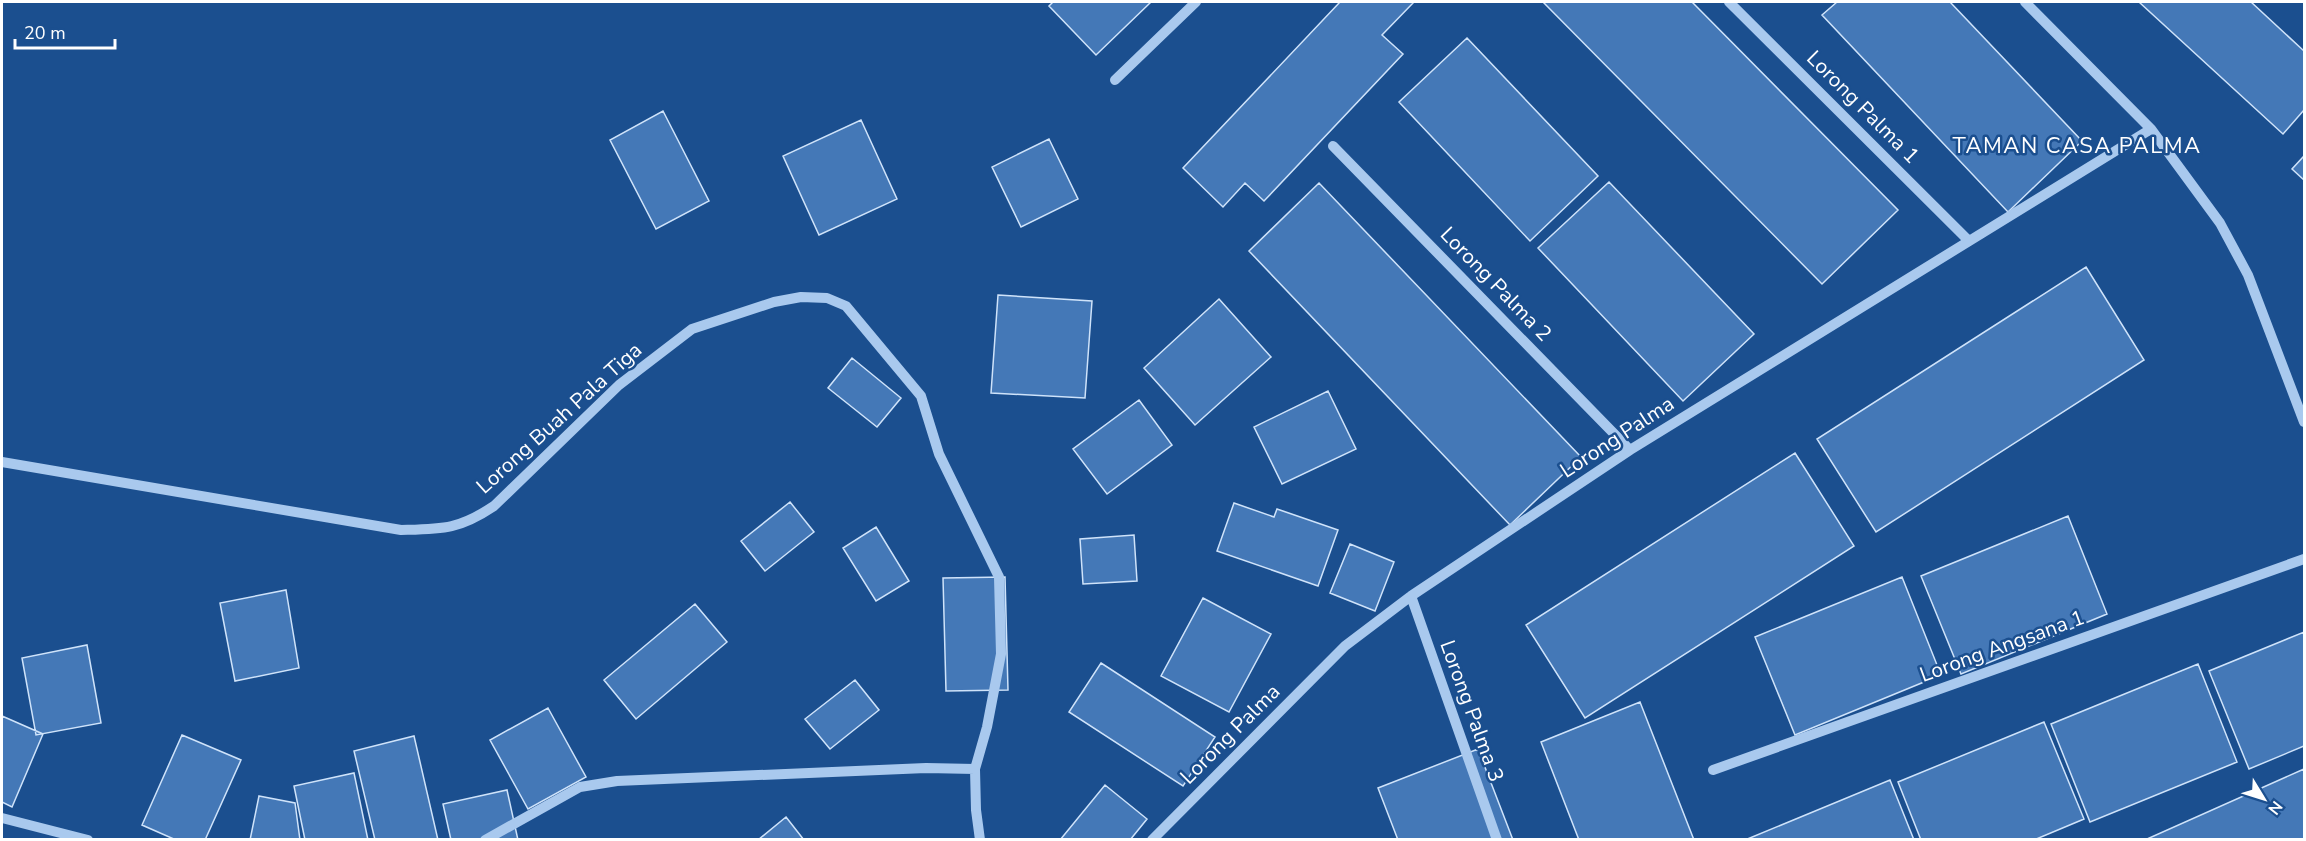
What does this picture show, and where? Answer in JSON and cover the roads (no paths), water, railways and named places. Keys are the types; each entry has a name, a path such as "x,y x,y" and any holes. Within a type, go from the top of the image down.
{"street":[{"path":"1115,80 1196,2"},
{"name":"Lorong Palma 1","path":"1729,2 1969,240"},
{"path":"2025,2 2151,129 2220,223 2248,275 2304,423"},
{"name":"Lorong Palma","path":"1152,840 1345,646 1411,596 1630,450 2151,129"},
{"name":"Lorong Palma 2","path":"1333,146 1630,450"},
{"name":"Lorong Buah Pala Tiga","path":"2,462 400,530 445,528 473,519 494,506 619,385 692,329 774,302 801,297 827,298 846,306 921,396 939,454 999,577 1000,654 987,727 975,769 976,810 980,840"},
{"name":"Lorong Angsana 1","path":"1713,770 2304,559"},
{"name":"Lorong Palma 3","path":"1411,596 1497,840"},
{"path":"485,840 580,788 617,781 724,775 975,769"},
{"path":"2,818 88,840"}],"district":[{"name":"TAMAN CASA PALMA","path":"2077,145"}]}
